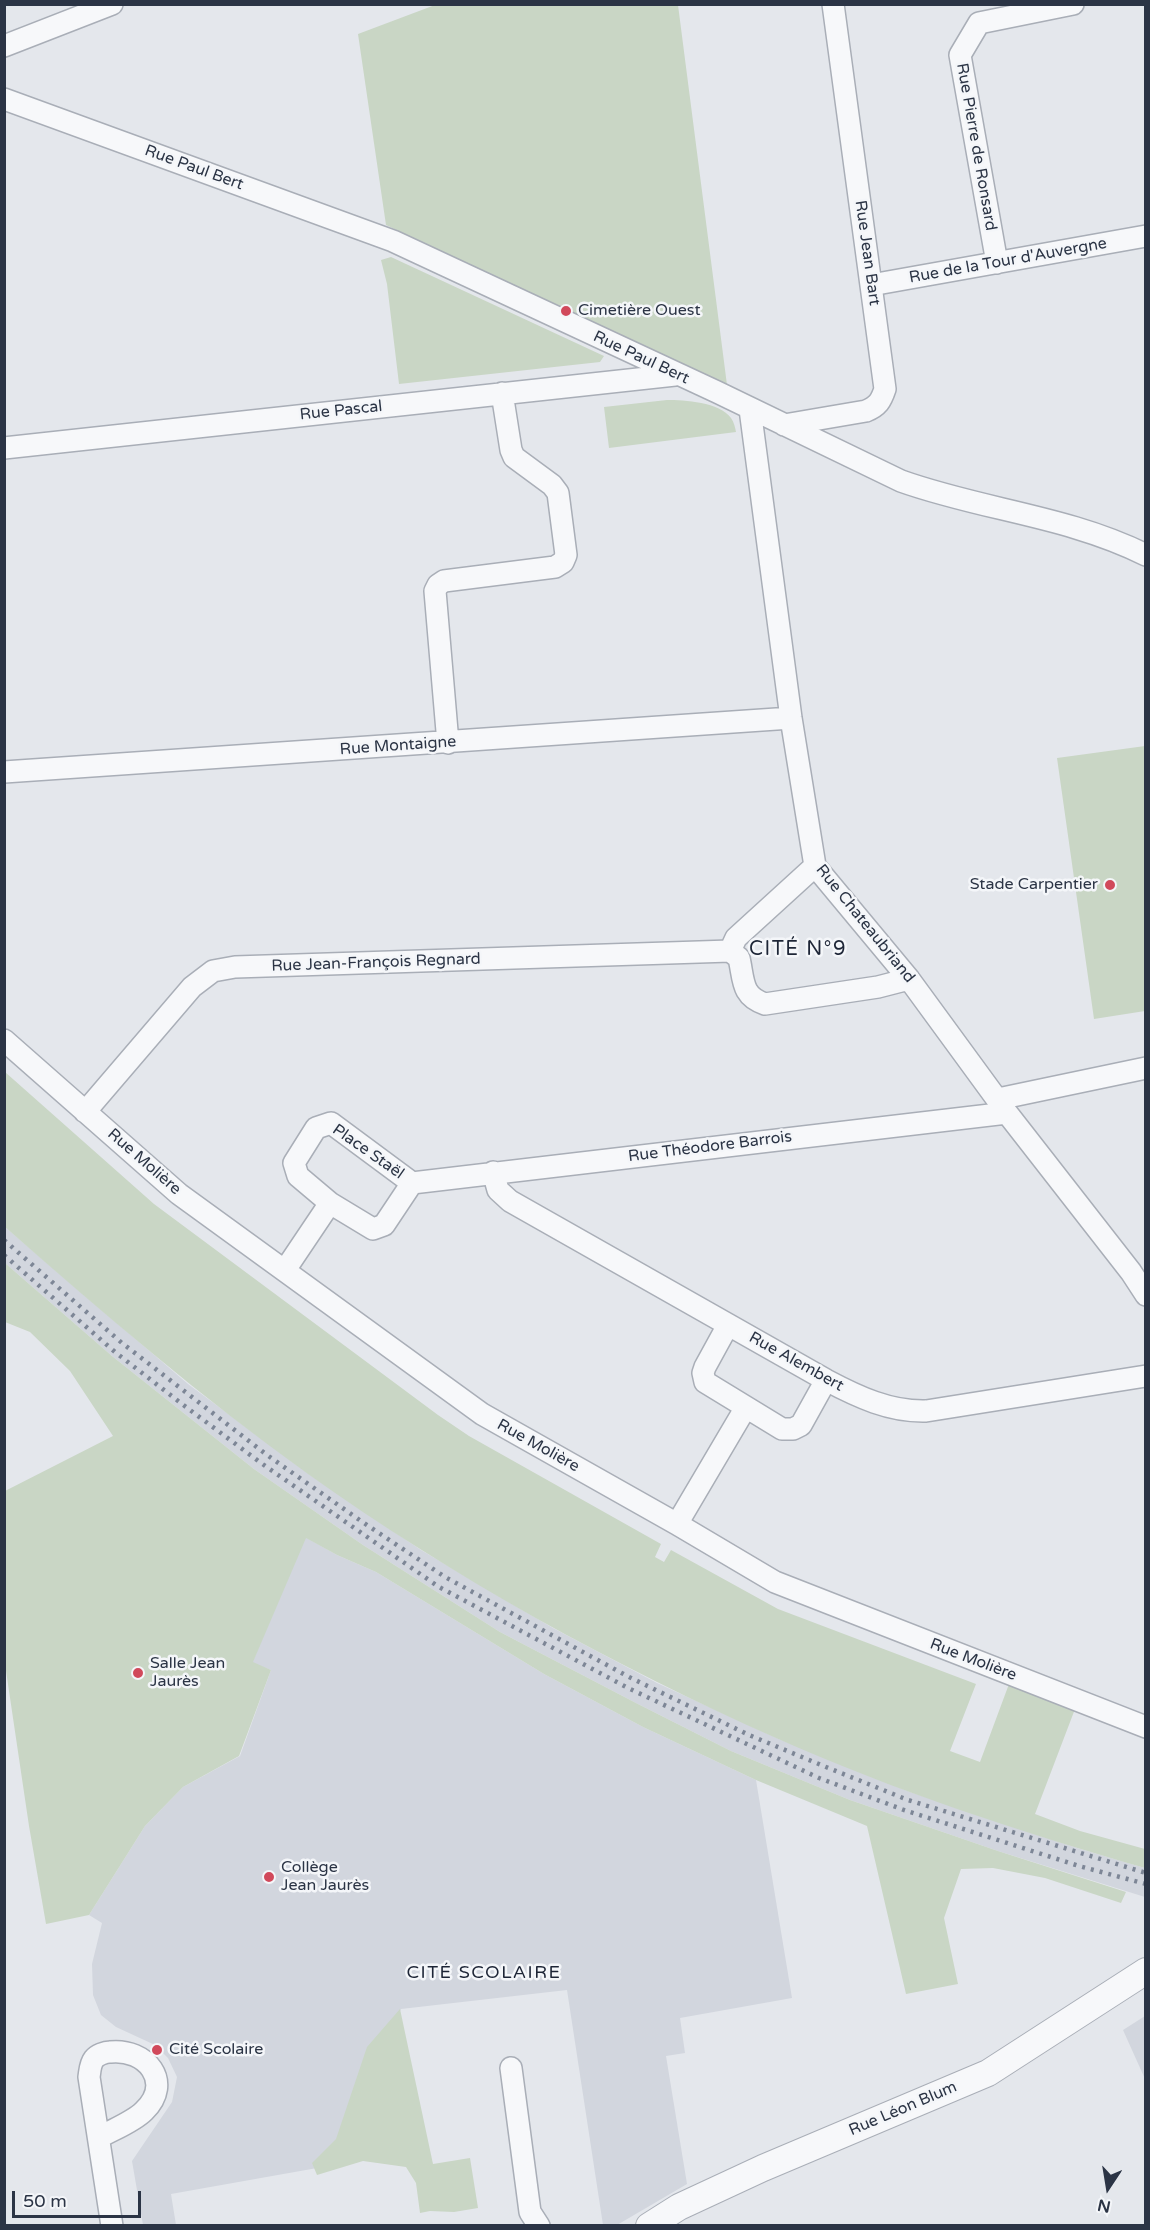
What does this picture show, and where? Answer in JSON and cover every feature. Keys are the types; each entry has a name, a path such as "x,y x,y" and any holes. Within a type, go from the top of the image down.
{"street":[{"path":"4,46 112,4"},
{"name":"Rue Jean Bart","path":"784,425 866,411 876,406 885,389 833,4"},
{"name":"Rue Pierre de Ronsard","path":"997,263 960,55 980,23 1058,6"},
{"name":"Rue Paul Bert","path":"4,99 393,241 912,485 1081,528 1146,555"},
{"name":"Rue de la Tour d'Auvergne","path":"871,285 1146,236"},
{"name":"Rue Pascal","path":"4,448 677,375"},
{"path":"448,743 435,591 438,585 444,581 555,567 563,562 566,555 558,493 552,485 514,457 502,393"},
{"name":"Rue Chateaubriand","path":"750,409 791,718 815,866 909,978 1146,1295"},
{"name":"Rue Montaigne","path":"4,772 791,718"},
{"path":"815,866 800,877 736,938 730,951 739,958 746,993 753,1000 765,1004 878,987 909,978"},
{"name":"Rue Jean-François Regnard","path":"85,1112 192,987 213,971 235,967 730,951"},
{"name":"Rue Molière","path":"4,1040 179,1194 482,1414 775,1582 1146,1727"},
{"name":"Rue Théodore Barrois","path":"412,1183 1003,1106 1146,1068"},
{"name":"Place Staël","path":"331,1123 412,1183 384,1225 373,1229 330,1203 298,1176 294,1163 316,1128 331,1123"},
{"name":"Rue Alembert","path":"493,1172 498,1190 510,1202 826,1380 877,1404 913,1412 926,1411 1146,1376"},
{"path":"285,1270 330,1203"},
{"path":"728,1325 705,1367 704,1378 709,1386 782,1429 801,1425 826,1380"},
{"path":"677,1524 746,1407"},
{"name":"Rue Léon Blum","path":"649,2226 679,2207 763,2168 988,2073 1146,1971"},
{"path":"511,2068 530,2212 539,2226"},
{"path":"100,2137 112,2226"}],"shaded area":[{"path":"5,1227 188,1384 309,1474 421,1550 553,1628 657,1683 779,1739 910,1792 1077,1848 1145,1868 1145,1897 998,1851 850,1800 731,1751 500,1632 363,1545 254,1469 112,1356 5,1263"},
{"path":"305,1537 337,1555 376,1572 544,1674 643,1727 756,1780 792,1998 680,2018 685,2053 666,2056 687,2184 617,2225 603,2225 567,1990 401,2009 334,2165 171,2194 176,2225 143,2225 132,2161 172,2102 177,2077 168,2058 155,2045 116,2027 101,2015 93,1995 92,1964 102,1923 89,1915 145,1826 183,1787 240,1756 271,1670 252,1663"},
{"path":"1145,2016 1146,2078 1145,2079 1123,2030"}],"green space":[{"path":"435,5 678,5 727,385 386,225 358,34"},
{"path":"391,257 604,356 600,362 399,384 387,284 381,260"},
{"path":"667,400 701,403 719,408 731,418 736,432 609,448 604,407"},
{"name":"Stade Carpentier","path":"1145,746 1145,1011 1094,1019 1057,758"},
{"path":"5,1072 154,1204 469,1436 661,1544 655,1557 664,1562 671,1550 778,1609 976,1684 950,1751 980,1762 1009,1684 1075,1709 1035,1814 1080,1831 1145,1849 1145,1868 1005,1825 912,1793 866,1776 715,1710 654,1681 535,1618 420,1549 308,1474 154,1354 5,1227"},
{"name":"Salle Jean Jaurès","path":"5,1263 112,1356 254,1469 363,1545 500,1632 731,1751 850,1800 1126,1892 1121,1903 1045,1878 993,1868 961,1869 944,1918 958,1984 906,1994 867,1826 756,1780 643,1727 544,1674 376,1572 306,1538 253,1662 271,1670 239,1756 183,1787 145,1826 89,1915 46,1924 5,1664 5,1491 113,1436 70,1371 30,1332 5,1322"},
{"path":"400,2009 433,2164 470,2158 478,2208 454,2212 420,2213 416,2183 406,2167 363,2161 317,2175 312,2163 336,2139 367,2047"}],"railway":[{"path":"4,1240 122,1343 267,1455 445,1577 629,1677 749,1735 908,1800 1146,1873"},
{"path":"4,1255 115,1352 182,1404 261,1463 439,1587 628,1688 819,1778 904,1810 1079,1866 1146,1884"}],"place":[{"name":"Cimetière Ouest","path":"566,311"},
{"name":"Stade Carpentier","path":"1110,885"},
{"name":"Salle Jean Jaurès","path":"138,1673"},
{"name":"Collège Jean Jaurès","path":"269,1877"},
{"name":"Cité Scolaire","path":"157,2050"}],"district":[{"name":"CITÉ N°9","path":"798,950"},
{"name":"CITÉ SCOLAIRE","path":"484,1973"}]}
